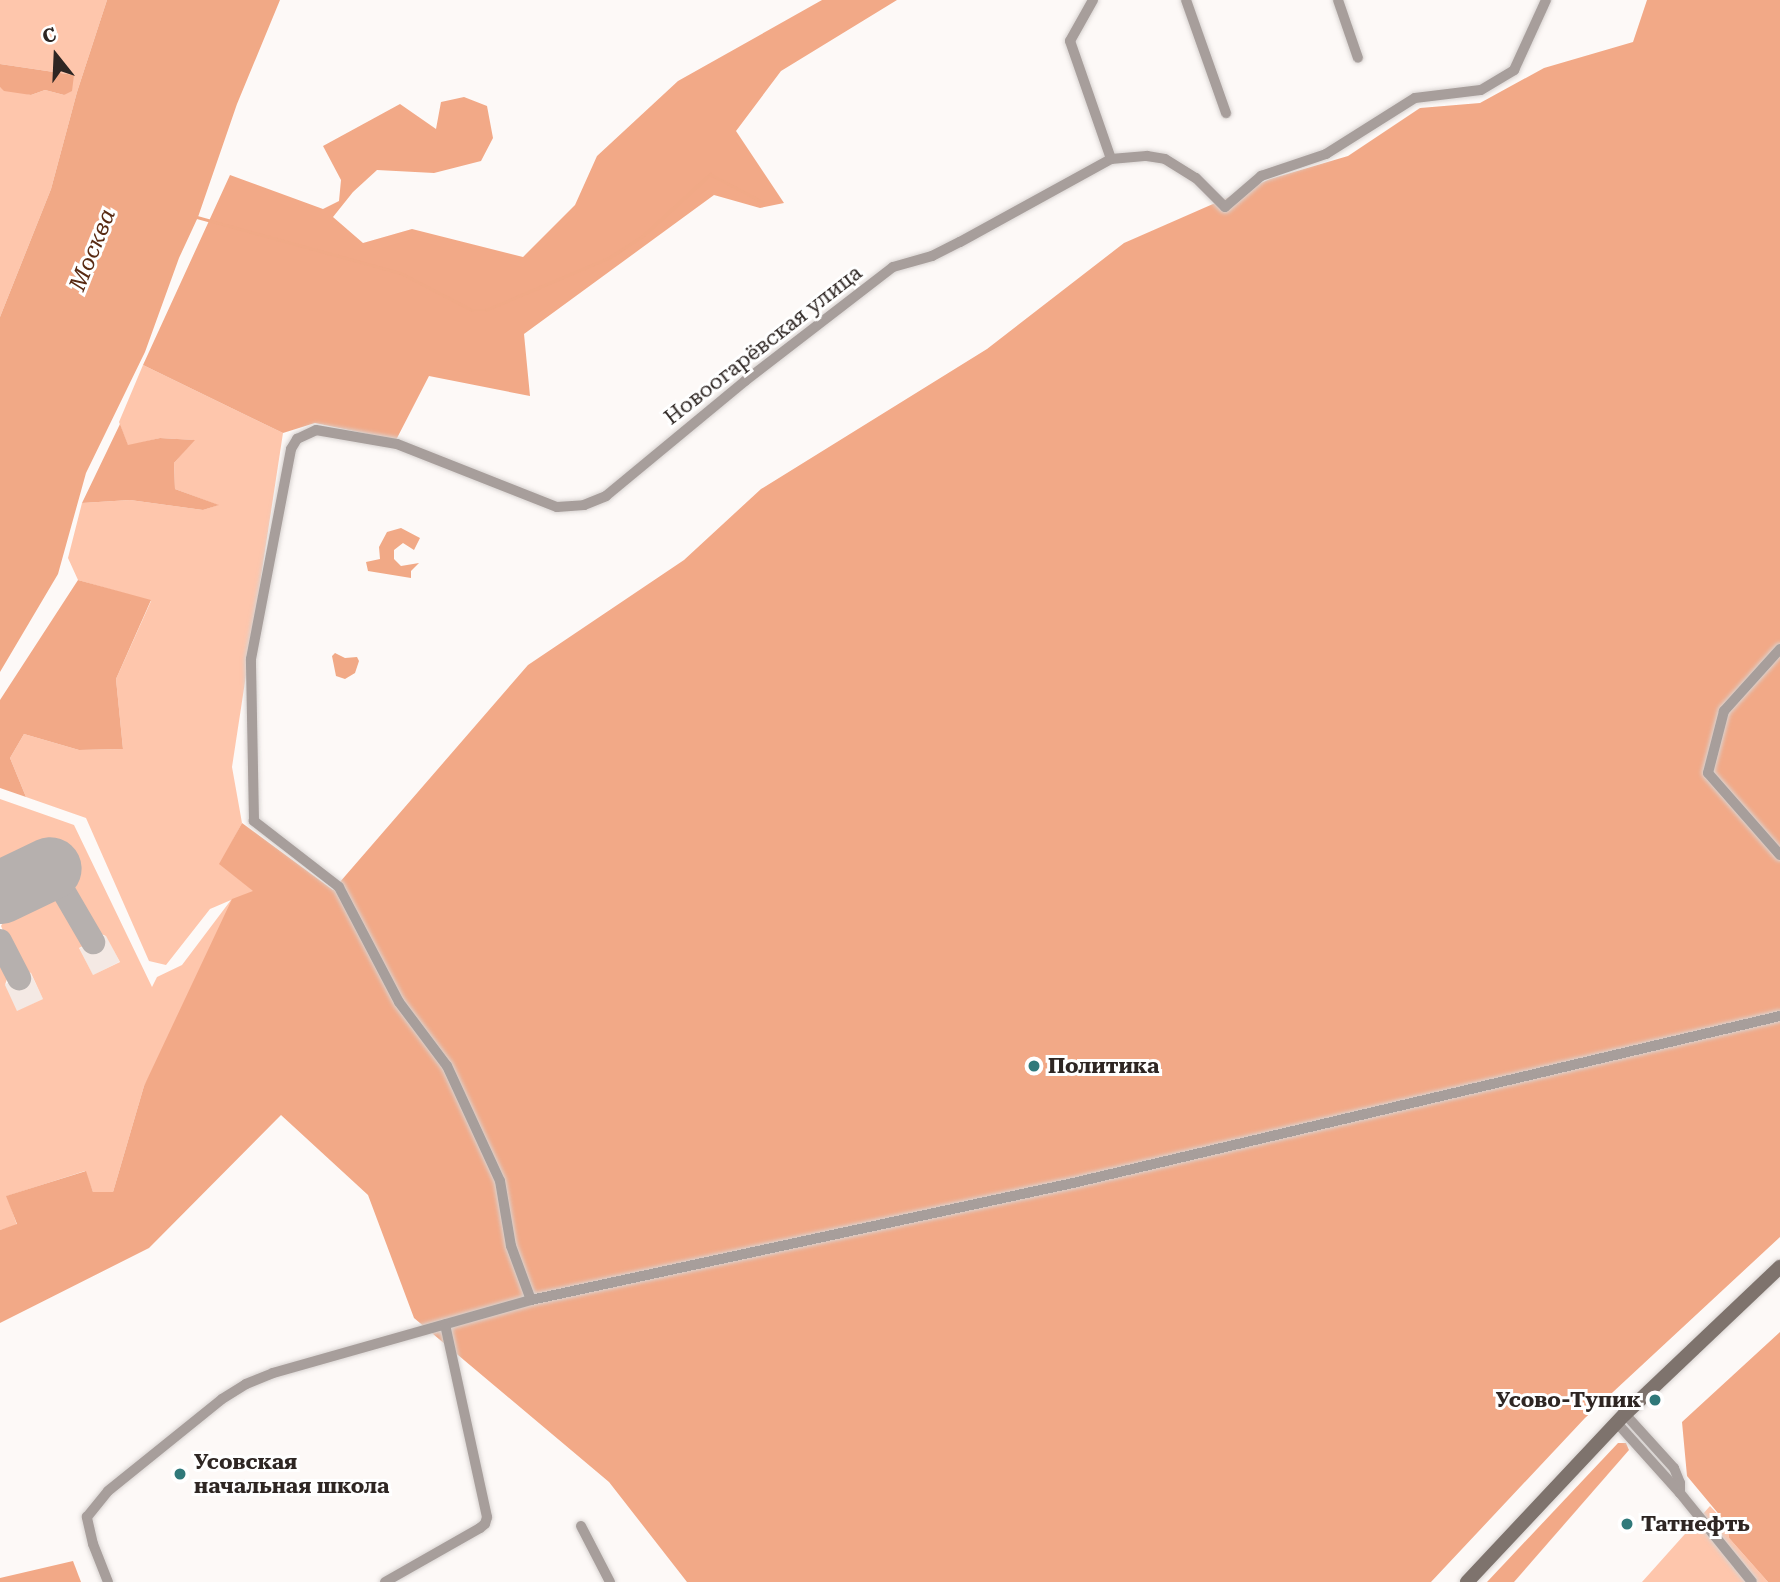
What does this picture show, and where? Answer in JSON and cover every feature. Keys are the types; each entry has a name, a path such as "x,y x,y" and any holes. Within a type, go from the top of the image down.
{"main road":[{"path":"1468,1582 1621,1419 1780,1268"}],"street":[{"path":"1093,0 1070,41 1111,159"},
{"path":"1186,0 1226,113"},
{"path":"1338,0 1358,58"},
{"name":"Новоогарёвская улица","path":"531,1300 511,1246 500,1181 447,1066 399,1002 340,887 254,821 251,659 291,449 298,439 316,430 397,444 557,507 584,505 606,496 745,381 893,267 932,256 1111,159 1147,156 1165,159 1196,178 1225,207 1261,176 1326,154 1415,98 1481,90 1514,70 1546,0"},
{"path":"1780,649 1724,711 1708,773 1780,855"},
{"path":"108,1582 93,1544 87,1517 108,1491 222,1399 246,1384 272,1373 531,1300 1073,1183 1780,1016"},
{"path":"388,1581 480,1528 487,1517 445,1325"},
{"path":"1621,1419 1674,1468 1680,1483 1680,1493 1752,1582"},
{"path":"581,1526 610,1582"}],"shaded area":[{"path":"0,0 107,0 77,92 51,189 0,317 0,87 31,95 45,90 64,95 74,75 0,64"},
{"path":"822,0 897,0 781,71 736,131 784,203 760,208 714,195 524,334 530,396 429,376 396,440 315,423 283,433 143,365 230,175 323,209 339,201 341,180 323,146 400,104 436,129 441,102 464,97 487,106 493,138 481,161 434,173 377,170 353,192 333,217 363,243 412,229 523,257 575,205 597,156 678,81"},
{"path":"1647,0 1780,0 1780,1237 1585,1418 1431,1582 687,1582 609,1482 414,1318 368,1195 281,1115 149,1248 0,1323 0,1230 17,1224 6,1196 86,1171 93,1192 113,1192 144,1086 232,899 253,891 219,864 242,823 333,890 528,665 684,560 761,489 987,349 1124,243 1270,179 1348,156 1420,108 1480,103 1544,68 1633,42"},
{"path":"0,64 74,75 72,91 64,95 45,90 31,95 4,91 0,87"},
{"path":"143,365 283,433 232,767 242,823 220,864 254,891 144,1086 113,1192 93,1192 85,1171 7,1196 17,1225 0,1230 0,956 9,973 5,985 17,1011 43,999 31,973 19,968 1,926 7,915 45,897 61,901 83,936 83,946 79,948 93,975 120,962 106,936 94,931 47,845 0,867 0,799 74,825 152,987 157,977 182,965 231,900 210,909 166,965 149,961 86,818 26,797 10,758 24,734 79,750 123,749 116,679 151,601 78,580 68,558 82,503 130,500 203,510 218,505 175,489 174,463 194,440 160,438 128,446 119,422"},
{"path":"120,424 128,445 160,438 195,440 174,463 175,489 219,505 203,510 130,500 82,503"},
{"path":"78,580 151,600 116,679 123,749 79,750 24,734 10,758 26,797 0,788 0,700"},
{"path":"106,935 120,962 93,975 79,949"},
{"path":"30,972 43,999 17,1012 4,985"},
{"path":"1780,1332 1780,1582 1768,1582 1729,1538 1727,1524 1687,1476 1682,1422"},
{"path":"1618,1443 1626,1443 1629,1450 1514,1582 1487,1582"},
{"path":"1710,1506 1727,1524 1729,1538 1768,1582 1642,1582"},
{"path":"73,1561 81,1582 0,1582 0,1578"}],"water":[{"name":"Москва","path":"107,0 280,0 237,104 198,217 179,258 145,352 86,473 58,574 0,672 0,317 51,189 77,92"},
{"path":"401,528 420,538 414,550 403,543 394,550 394,559 401,566 419,563 411,571 411,578 368,571 366,562 380,559 379,547 387,532"},
{"path":"335,653 345,658 357,657 359,661 355,673 345,679 336,676 332,656"}],"waterway":[{"path":"197,217 401,273 472,310 486,310 610,257 644,235 710,174 763,202"}],"taxiway":[{"path":"50,868 93,942"},
{"path":"0,941 19,978"}],"runway":[{"path":"0,892 50,868"}],"place":[{"name":"Политика","path":"1034,1066"},
{"name":"Усово-Тупик","path":"1655,1400"},
{"name":"Усовская начальная школа","path":"180,1474"},
{"name":"Татнефть","path":"1627,1524"}]}
